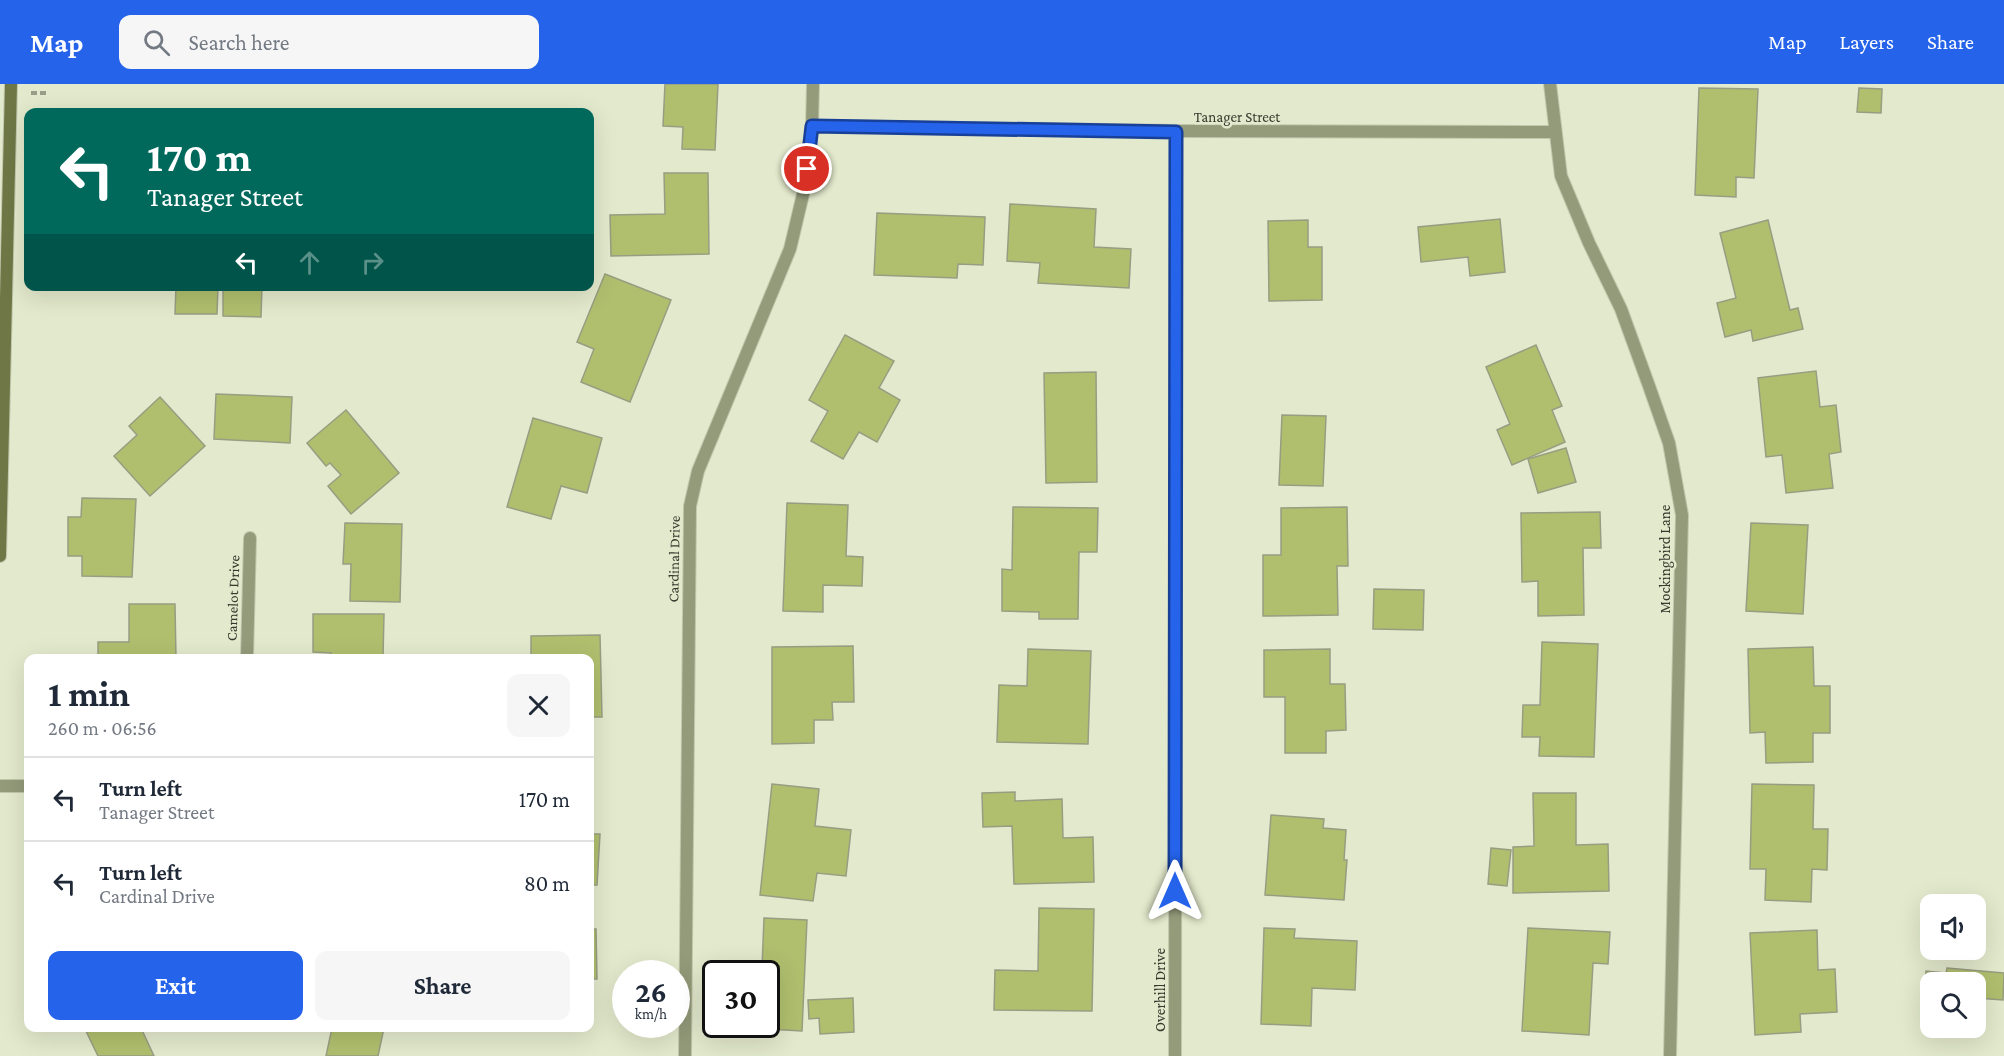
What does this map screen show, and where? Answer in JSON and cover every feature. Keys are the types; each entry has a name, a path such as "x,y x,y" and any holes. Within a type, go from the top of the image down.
{"main road":[{"path":"0,556 11,84"}],"street":[{"name":"Cardinal Drive","path":"685,1056 690,506 698,471 790,249 804,190 812,126 813,84"},
{"name":"Mockingbird Lane","path":"1550,84 1561,176 1589,243 1621,309 1669,443 1682,515 1671,1056"},
{"name":"Tanager Street","path":"812,126 1176,132 1555,132"},
{"name":"Overhill Drive","path":"1175,1056 1176,132"},
{"name":"Camelot Drive","path":"246,654 250,538"},
{"path":"0,786 24,786"}],"building":[{"path":"665,84 718,84 715,150 682,149 683,127 663,126"},
{"path":"1699,88 1758,89 1754,178 1736,177 1736,197 1695,195"},
{"path":"1859,88 1882,89 1881,113 1857,112"},
{"path":"664,173 708,173 709,254 611,256 610,215 665,214"},
{"path":"1010,204 1096,209 1094,247 1131,249 1129,288 1038,283 1040,263 1007,261"},
{"path":"877,213 985,217 983,265 958,264 957,278 874,275"},
{"path":"1500,219 1505,272 1470,276 1468,257 1421,262 1418,227"},
{"path":"1308,220 1308,247 1322,247 1322,300 1269,301 1268,221"},
{"path":"1768,220 1790,310 1798,308 1803,329 1753,341 1751,330 1725,337 1717,303 1736,298 1720,233"},
{"path":"605,274 671,300 630,402 581,382 594,349 577,342"},
{"path":"176,291 218,291 217,314 175,314"},
{"path":"223,291 262,291 261,317 223,316"},
{"path":"845,335 894,361 879,388 900,400 877,442 859,432 843,459 811,441 828,411 809,400"},
{"path":"1536,345 1562,406 1552,410 1565,442 1512,465 1497,430 1510,424 1486,367"},
{"path":"1816,371 1820,407 1836,405 1841,452 1829,454 1833,488 1786,493 1782,455 1766,457 1758,378"},
{"path":"1096,372 1097,482 1046,483 1044,373"},
{"path":"216,394 292,397 290,443 214,439"},
{"path":"160,397 205,446 150,496 114,456 137,435 129,426"},
{"path":"346,410 399,473 351,514 328,486 341,475 330,463 326,466 307,443"},
{"path":"1282,415 1326,416 1323,486 1279,485"},
{"path":"533,418 602,438 587,493 561,486 551,519 507,507"},
{"path":"1566,448 1576,482 1538,493 1528,459"},
{"path":"82,498 136,499 132,577 82,576 82,556 68,556 68,517 81,517"},
{"path":"787,503 848,505 846,556 863,557 862,586 823,585 823,612 783,611"},
{"path":"1013,507 1098,508 1097,552 1079,552 1078,619 1039,619 1039,612 1002,611 1002,569 1012,570"},
{"path":"1347,507 1348,566 1337,566 1338,615 1263,616 1263,555 1281,555 1281,508"},
{"path":"1600,512 1601,548 1583,548 1584,615 1538,616 1538,581 1522,582 1521,513"},
{"path":"345,523 402,524 400,602 350,601 351,564 343,564"},
{"path":"1751,523 1808,525 1803,614 1746,611"},
{"path":"1374,589 1424,590 1423,630 1373,629"},
{"path":"129,604 175,604 176,654 98,654 98,642 129,642"},
{"path":"313,614 384,614 383,654 313,652"},
{"path":"600,635 602,717 594,717 594,654 531,654 531,636"},
{"path":"1542,642 1598,644 1594,757 1539,756 1540,737 1522,737 1523,705 1540,705"},
{"path":"853,646 854,702 832,702 833,720 814,720 814,743 772,744 772,647"},
{"path":"1813,647 1814,686 1830,686 1830,733 1813,733 1813,762 1766,763 1765,732 1750,733 1748,649"},
{"path":"1028,649 1091,651 1088,744 997,742 999,685 1027,686"},
{"path":"1330,649 1330,684 1345,684 1346,730 1326,731 1326,753 1285,753 1285,697 1264,697 1264,650"},
{"path":"772,784 819,789 815,826 851,830 846,876 817,873 813,901 760,895"},
{"path":"1752,784 1814,785 1813,829 1828,829 1827,870 1812,869 1811,902 1765,900 1766,869 1750,869"},
{"path":"1015,792 1015,801 1062,799 1063,838 1093,837 1094,882 1014,884 1012,826 983,827 982,793"},
{"path":"1533,793 1576,793 1576,845 1608,844 1609,891 1513,893 1513,847 1534,846"},
{"path":"1271,815 1324,819 1323,828 1346,830 1344,860 1347,860 1344,900 1265,895"},
{"path":"594,834 600,834 597,885 594,885"},
{"path":"1491,848 1511,850 1507,886 1488,884"},
{"path":"1039,908 1094,909 1092,1011 994,1010 995,970 1038,971"},
{"path":"764,918 807,920 802,1031 780,1030 780,960 762,960"},
{"path":"1264,928 1295,929 1294,938 1357,941 1355,990 1312,988 1311,1026 1261,1024"},
{"path":"1528,928 1610,932 1608,964 1593,963 1589,1035 1522,1031"},
{"path":"594,929 596,929 597,979 594,979"},
{"path":"1817,930 1818,970 1835,969 1837,1012 1800,1014 1801,1032 1755,1035 1750,933"},
{"path":"1947,968 2004,973 2003,1000 1986,999 1986,972 1946,972"},
{"path":"853,998 854,1032 820,1034 819,1018 809,1019 808,1000"},
{"path":"86,1032 143,1032 154,1056 98,1056"},
{"path":"331,1032 383,1032 378,1056 326,1056"}],"route":[{"path":"807,169 812,126 1176,132 1175,891"}]}
